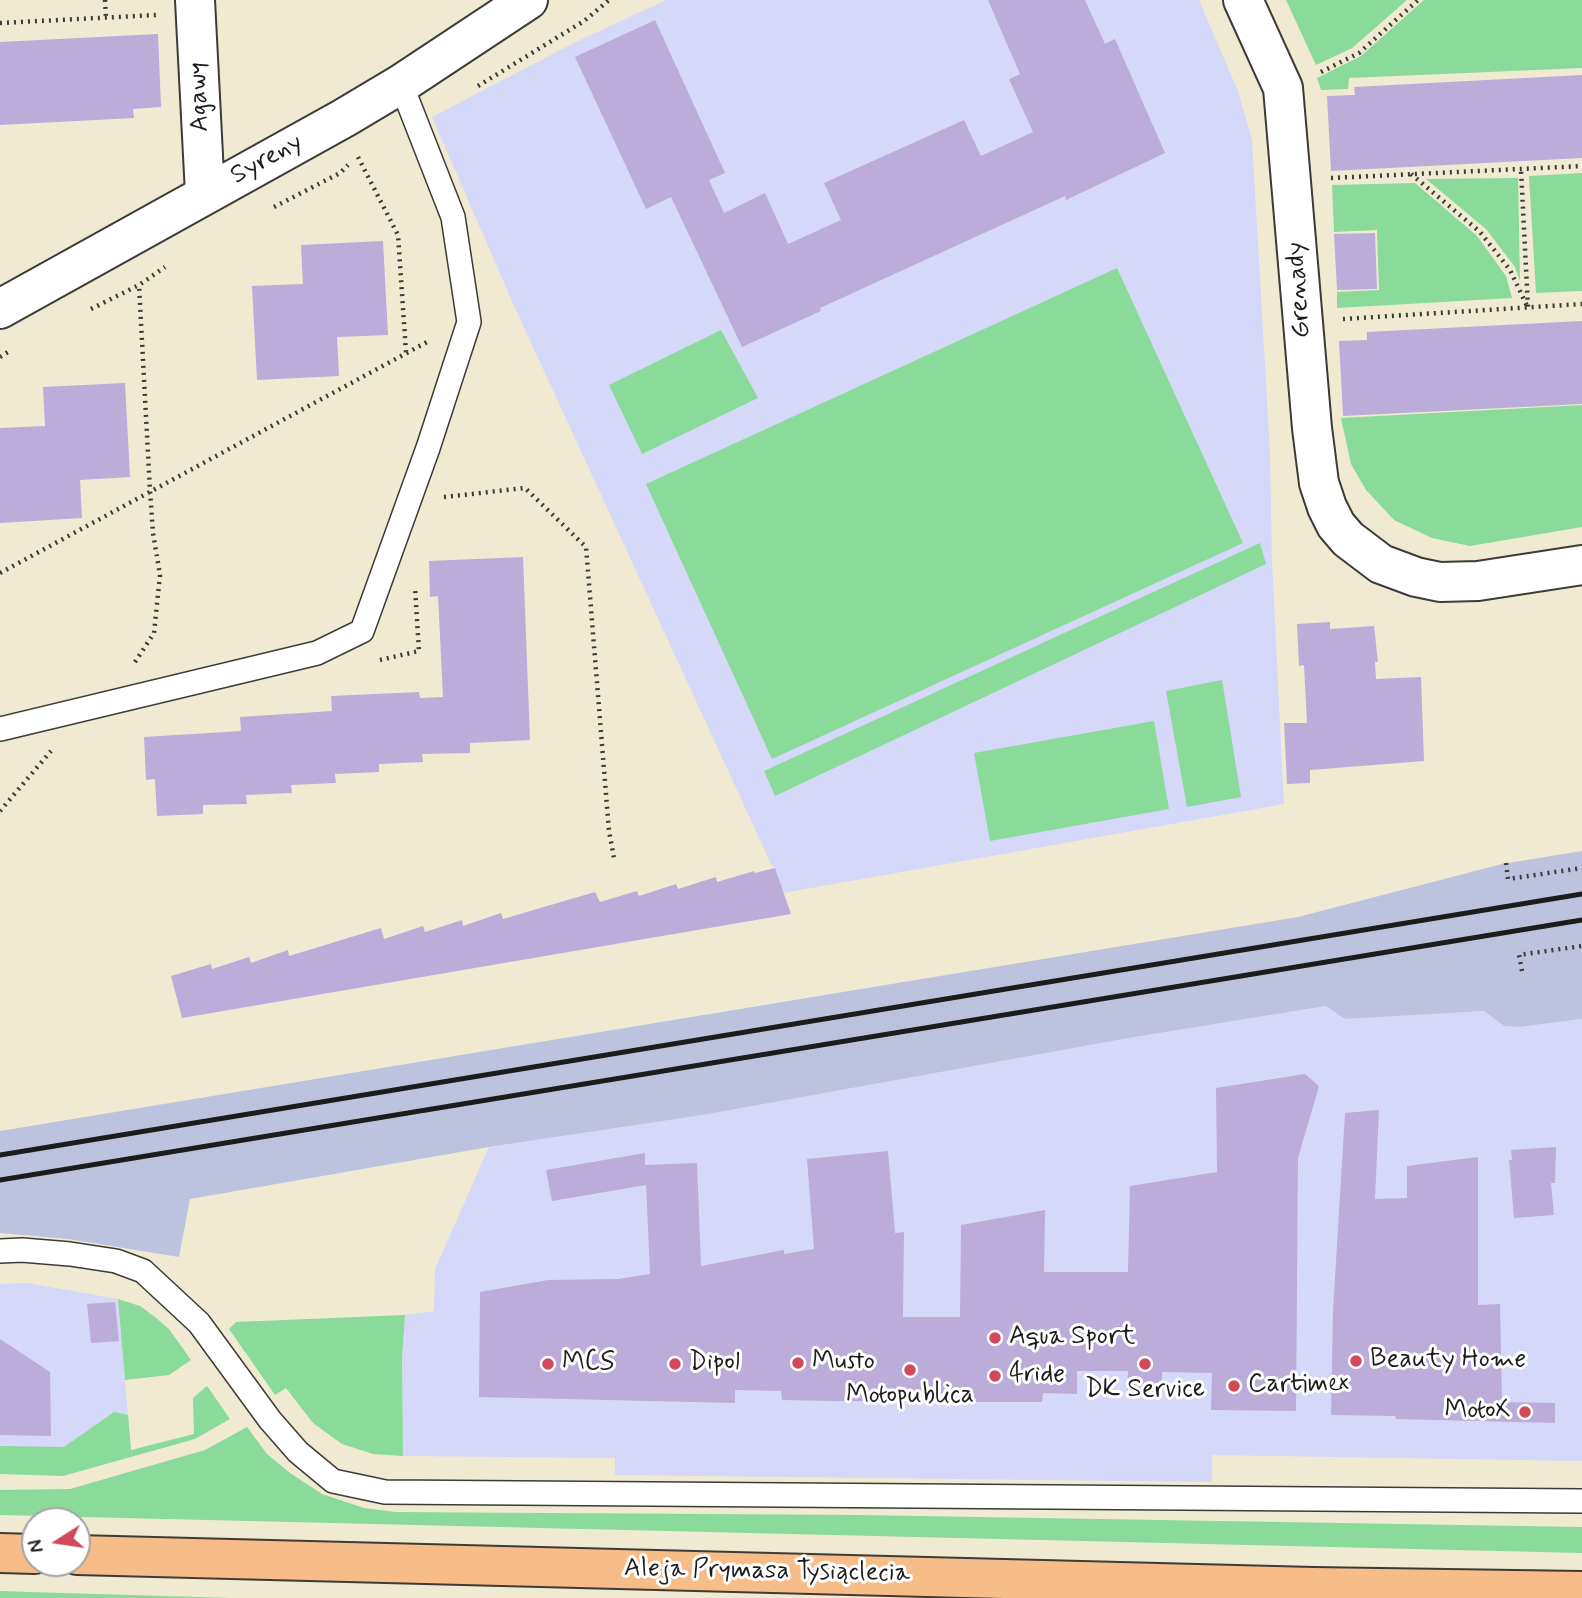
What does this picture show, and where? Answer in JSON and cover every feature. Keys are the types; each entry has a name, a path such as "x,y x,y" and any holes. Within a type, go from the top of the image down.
{"main road":[{"path":"0,1553 21,1554"},
{"name":"Aleja Prymasa Tysiąclecia","path":"91,1555 1312,1587 1582,1591"}],"street":[{"name":"Syreny","path":"0,309 344,118 528,0"},
{"name":"Grenady","path":"1243,0 1283,88 1292,174 1305,366 1320,483 1336,525 1348,539 1381,564 1416,577 1440,582 1459,583 1582,565"},
{"name":"Agawy","path":"179,7 205,194"}],"lane":[{"path":"0,729 317,653 362,631 428,448 469,322 453,217 401,83"},
{"path":"0,1251 22,1250 81,1256 116,1261 143,1271 199,1323 270,1420 298,1452 333,1481 385,1492 1582,1501"}],"path":[{"path":"105,0 106,18"},
{"path":"1310,78 1359,53 1418,0"},
{"path":"0,23 106,18 179,7"},
{"path":"358,156 398,235 406,352"},
{"path":"1323,178 1582,166"},
{"path":"1521,169 1528,308"},
{"path":"1410,174 1480,232 1510,270 1528,308"},
{"path":"109,703 154,633 160,575 153,533 139,285"},
{"path":"1332,319 1582,304"},
{"path":"0,573 406,352 469,322"},
{"path":"525,488 586,547 609,831 614,858"},
{"path":"0,811 57,744"},
{"path":"1506,863 1508,879 1582,868"},
{"path":"1522,971 1519,955 1582,946"}],"shaded area":[{"path":"666,0 1199,0 1238,91 1252,140 1270,453 1272,563 1284,804 783,893 774,866 515,308 432,117 574,43"},
{"path":"1582,851 1582,1019 1519,1027 1504,1026 1484,1011 1345,1019 1326,1006 1129,1038 703,1115 489,1147 190,1199 179,1257 68,1239 0,1233 0,1131 1298,917 1502,864"},
{"path":"1327,1006 1345,1019 1484,1011 1504,1026 1519,1027 1582,1019 1582,1461 1212,1455 1212,1482 615,1475 615,1458 403,1456 402,1359 405,1315 434,1311 435,1269 489,1147 703,1115 1129,1038"},
{"path":"27,1283 118,1299 131,1450 0,1451 0,1284"}],"green space":[{"path":"1286,0 1407,0 1352,48 1316,65"},
{"path":"1424,0 1582,0 1582,68 1349,78 1348,89 1321,90 1317,78 1361,56"},
{"path":"1582,173 1582,291 1536,293 1529,176"},
{"path":"1518,178 1520,281 1515,267 1486,229 1426,179"},
{"path":"1415,183 1477,236 1506,276 1512,298 1337,308 1337,292 1379,290 1377,230 1334,232 1332,185"},
{"path":"1117,268 1243,543 772,759 646,484"},
{"path":"721,330 758,398 642,454 609,385"},
{"path":"1582,405 1582,527 1470,546 1432,538 1394,520 1366,490 1351,464 1341,418"},
{"path":"1260,543 1266,564 775,796 764,771"},
{"path":"1222,680 1241,797 1187,807 1166,691"},
{"path":"1154,721 1169,809 990,841 974,753"},
{"path":"118,1299 140,1306 155,1317 169,1329 191,1360 169,1375 125,1380"},
{"path":"405,1315 402,1359 403,1456 373,1454 342,1444 313,1423 286,1388 275,1395 229,1329 236,1322"},
{"path":"207,1386 230,1419 195,1439 63,1476 0,1474 0,1446 64,1447 114,1412 128,1415 131,1450 194,1434 193,1398"},
{"path":"247,1427 267,1454 322,1494 364,1508 396,1512 858,1515 1582,1527 1582,1553 91,1517 91,1507 21,1507 21,1516 0,1515 0,1490 70,1489 205,1450"},
{"path":"0,1591 29,1592 233,1598 0,1598"}],"building":[{"path":"988,0 1085,0 1105,44 1115,39 1165,153 1066,200 1065,196 820,308 821,311 742,347 671,197 646,209 575,57 655,20 725,173 709,180 724,213 765,193 788,244 841,220 824,183 964,120 981,156 1033,132 1009,79 1020,74"},
{"path":"158,34 161,107 133,109 134,118 0,125 0,42"},
{"path":"1582,75 1582,158 1331,171 1327,96 1355,95 1354,87"},
{"path":"1375,233 1377,289 1337,290 1334,234"},
{"path":"383,241 388,335 337,337 339,376 257,380 252,286 303,284 301,245"},
{"path":"1582,321 1582,404 1343,416 1339,341 1367,340 1367,332"},
{"path":"125,383 130,477 80,480 82,518 0,523 0,428 45,426 43,387"},
{"path":"523,557 530,740 470,743 470,753 422,754 423,762 379,764 379,772 335,774 336,783 291,785 292,793 246,795 247,804 203,805 203,814 157,816 155,779 146,780 144,737 241,731 240,717 332,711 331,696 419,692 420,698 443,697 438,596 430,597 429,561"},
{"path":"1330,622 1330,629 1374,626 1378,662 1375,662 1376,679 1421,677 1424,761 1310,770 1310,783 1287,784 1284,723 1307,723 1304,665 1299,666 1297,624"},
{"path":"775,868 791,914 182,1018 171,976 211,964 212,969 249,957 251,963 288,950 289,956 381,928 384,939 423,926 425,932 462,920 463,926 501,913 503,919 595,892 600,902 637,891 639,896 676,884 678,889 716,877 717,882"},
{"path":"1305,1074 1319,1086 1298,1158 1296,1411 1211,1410 1212,1373 1162,1372 1162,1394 1127,1393 1128,1371 1077,1371 1077,1394 1043,1393 1042,1402 959,1402 959,1394 864,1391 863,1401 835,1401 782,1400 781,1391 735,1390 735,1403 479,1397 480,1292 548,1280 618,1279 650,1274 646,1185 552,1201 546,1170 645,1153 645,1165 697,1163 701,1266 784,1250 784,1254 814,1249 807,1159 888,1151 895,1233 904,1232 903,1317 960,1317 961,1225 1045,1210 1044,1272 1128,1272 1130,1186 1217,1172 1216,1088"},
{"path":"1379,1110 1375,1199 1407,1198 1407,1166 1478,1157 1478,1305 1500,1304 1502,1402 1555,1403 1555,1423 1331,1415 1333,1311 1345,1113"},
{"path":"1556,1147 1555,1183 1551,1183 1554,1215 1514,1218 1509,1160 1512,1160 1511,1150"},
{"path":"115,1302 119,1341 91,1343 87,1304"},
{"path":"0,1339 50,1372 51,1436 0,1435"}],"railway":[{"path":"0,1155 1582,894"},
{"path":"0,1180 1582,920"}],"place":[{"name":"Aqua Sport","path":"995,1338"},
{"name":"Beauty Home","path":"1356,1361"},
{"name":"Musto","path":"798,1363"},
{"name":"MCS","path":"548,1364"},
{"name":"Dipol","path":"675,1364"},
{"name":"DK Service","path":"1145,1364"},
{"name":"Motopublica","path":"910,1370"},
{"name":"4ride","path":"995,1376"},
{"name":"Cartimex","path":"1234,1386"},
{"name":"MotoX","path":"1525,1412"}]}
